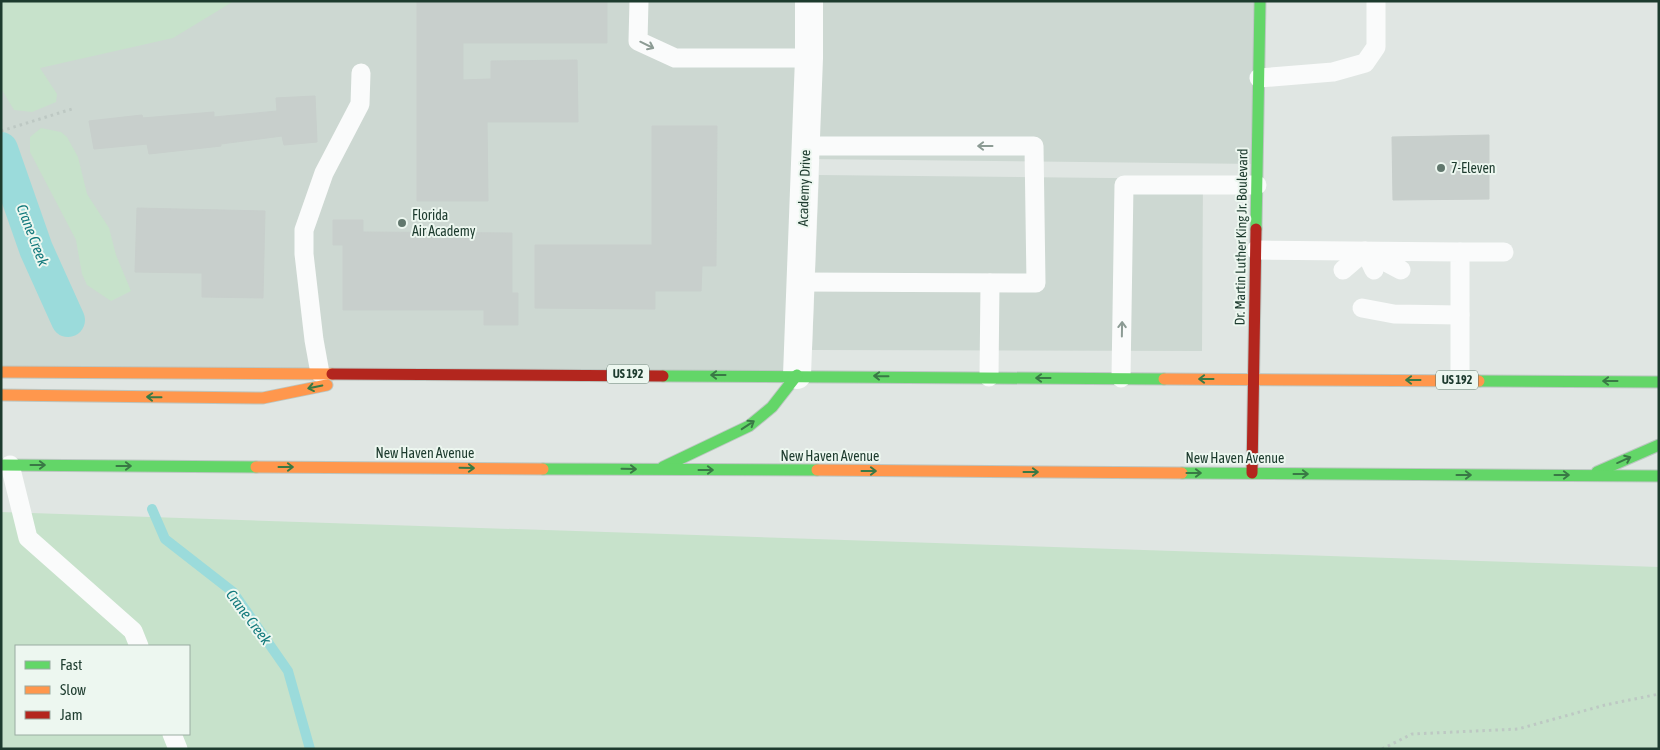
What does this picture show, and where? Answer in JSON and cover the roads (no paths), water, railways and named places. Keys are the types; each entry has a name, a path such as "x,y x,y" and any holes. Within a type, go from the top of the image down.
{"main road":[{"name":"Dr. Martin Luther King Jr. Boulevard","path":"1252,473 1260,1"},
{"name":"US 192","path":"1,372 797,375 1659,382"},
{"path":"1,395 263,398 380,374"},
{"path":"658,470 749,426 772,407 797,375"},
{"path":"1589,475 1659,445"},
{"name":"New Haven Avenue","path":"6,465 1659,476"}],"street":[{"name":"Academy Drive","path":"797,375 809,58 808,1"}],"lane":[{"path":"639,1 638,41 675,58 809,58"},
{"path":"1259,78 1333,72 1365,64 1376,47 1376,1"},
{"path":"320,373 304,254 304,230 324,173 360,104 361,73"},
{"path":"800,282 1036,283 1034,146 806,146"},
{"path":"1121,378 1124,186 1257,185"},
{"path":"1256,250 1504,252"},
{"path":"1343,270 1365,251"},
{"path":"1365,251 1374,270"},
{"path":"1365,251 1401,270"},
{"path":"1460,252 1460,380"},
{"path":"989,377 990,283"},
{"path":"1393,311 1412,307"},
{"path":"1362,308 1460,315"},
{"path":"6,465 28,538 133,631 139,645"},
{"path":"172,735 178,749"}],"waterway":[{"name":"Crane Creek","path":"1,149 36,249 68,320"},
{"name":"Crane Creek","path":"152,509 165,539 233,592 288,671 310,749"}],"place":[{"name":"7-Eleven","path":"1441,168"},
{"name":"Florida Air Academy","path":"402,223"}]}
